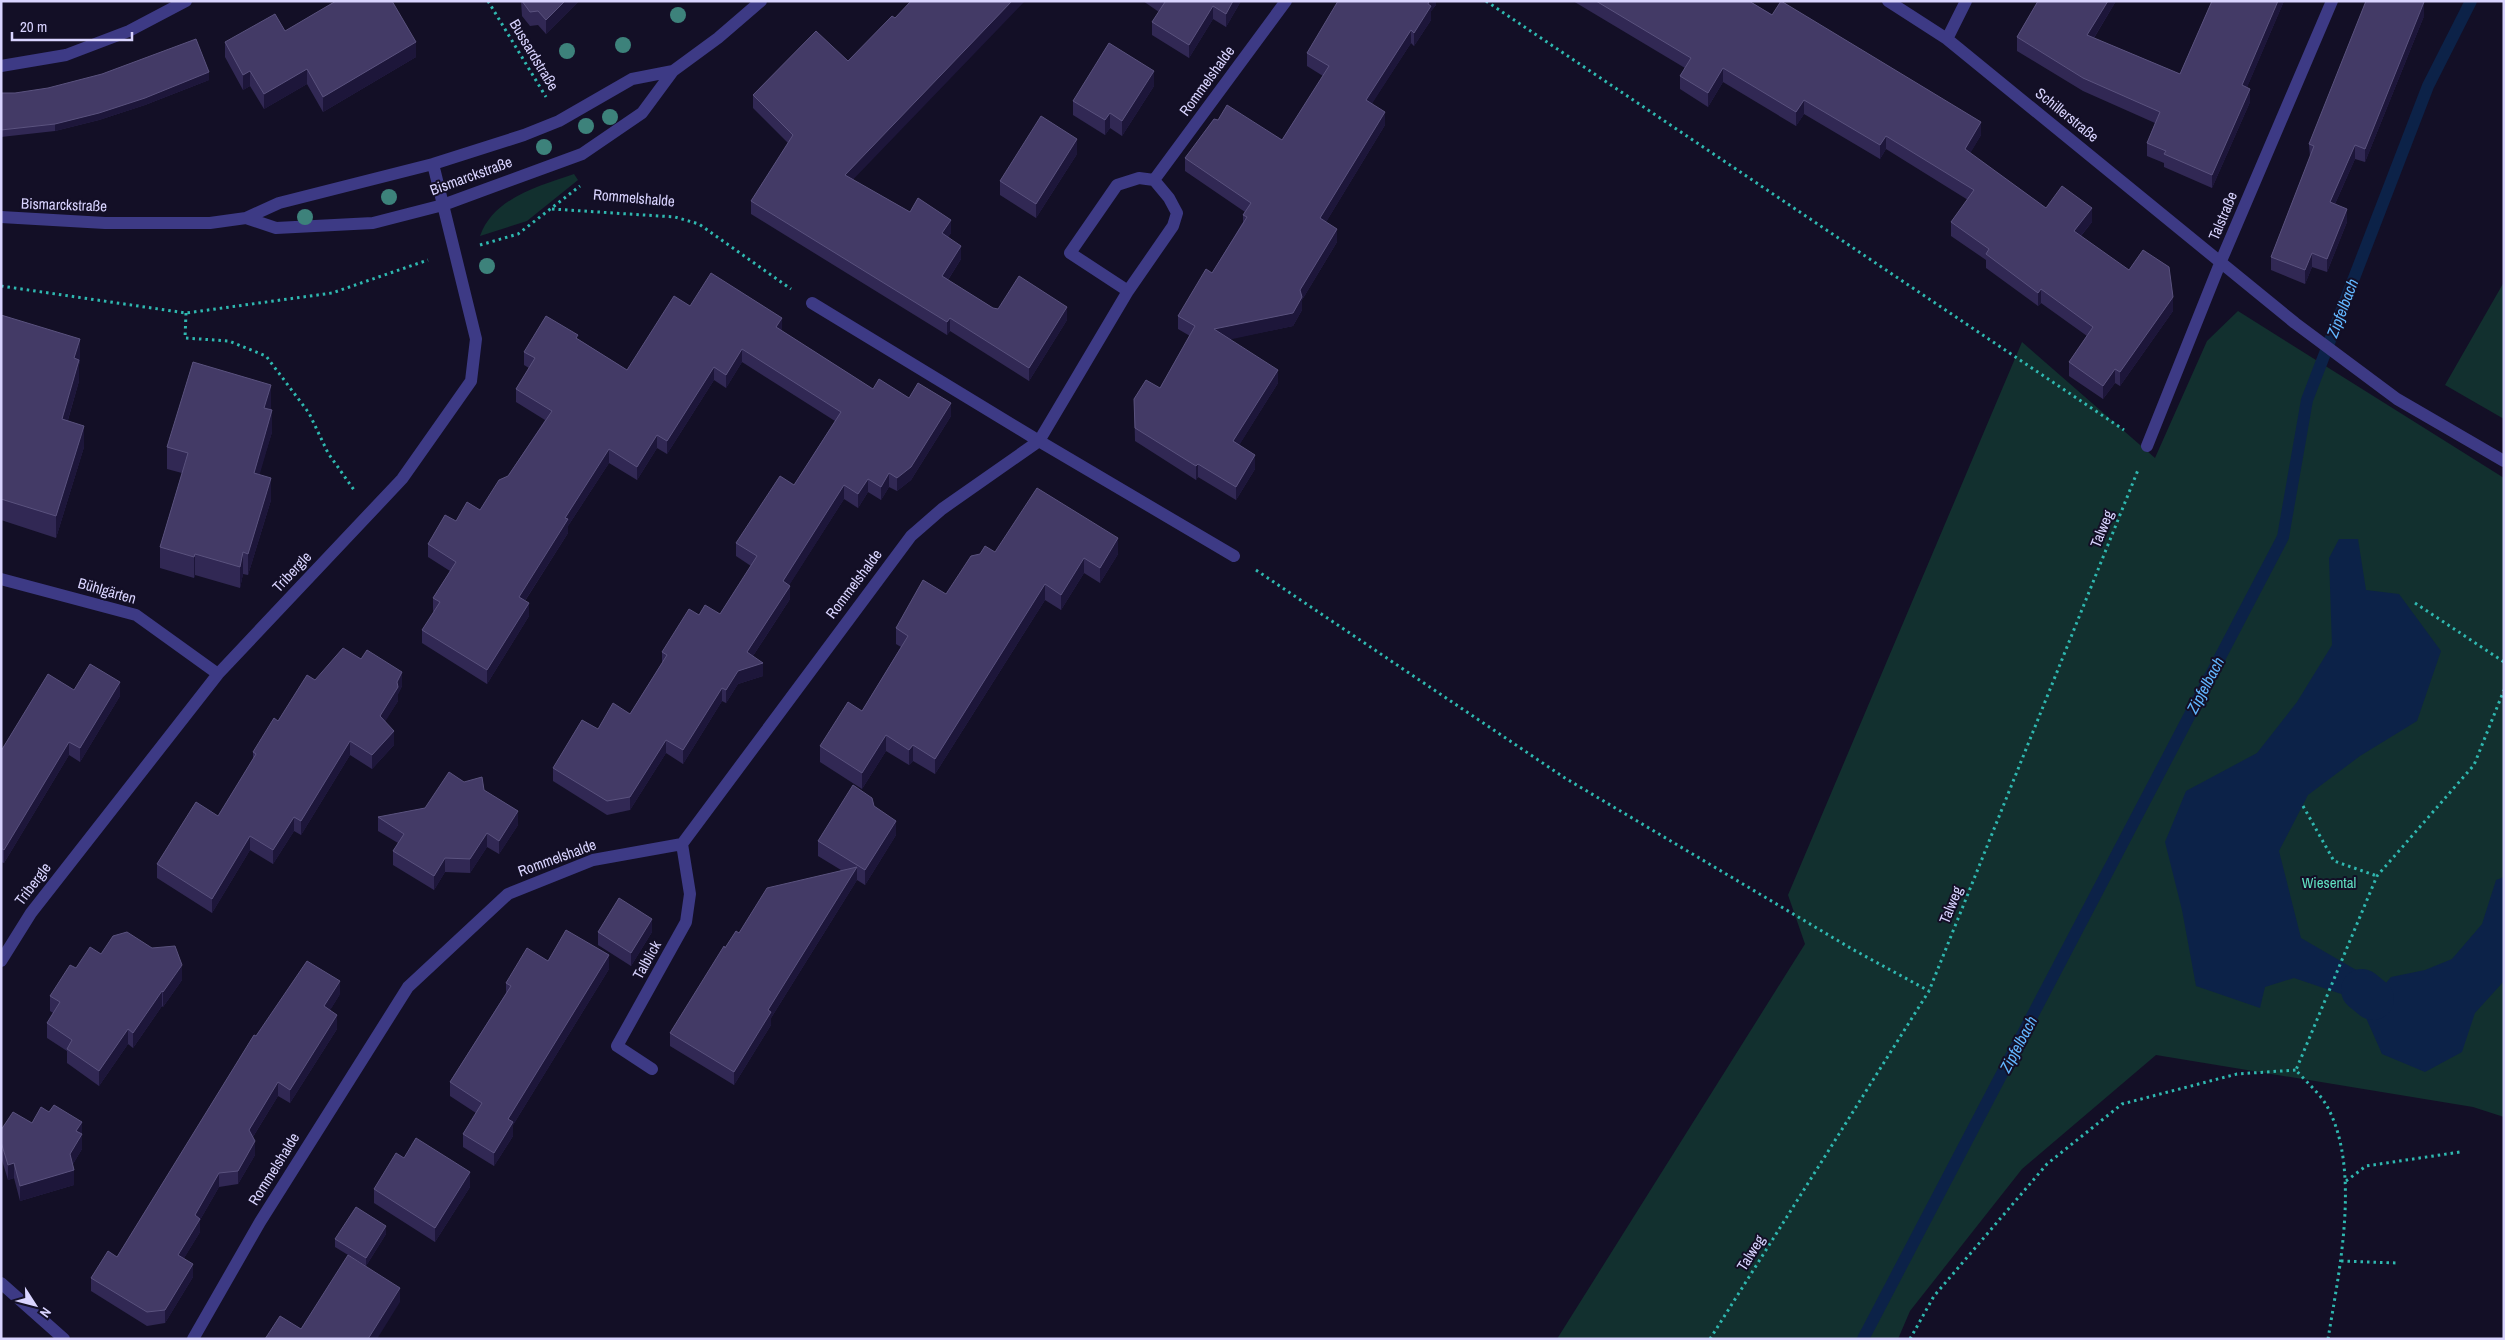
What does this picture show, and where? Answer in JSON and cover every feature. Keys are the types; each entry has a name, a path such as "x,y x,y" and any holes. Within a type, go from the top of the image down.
{"street":[{"path":"1,66 66,55 128,31 186,1"},
{"name":"Bismarckstraße","path":"246,218 276,228 374,223 443,205 582,154 642,113 673,71 718,38 760,1"},
{"name":"Rommelshalde","path":"193,1339 260,1222 408,987 508,894 593,860 682,844 911,536 942,509 1039,441 1128,291 1173,226 1177,213 1170,198 1154,180 1286,1"},
{"name":"Schillerstraße","path":"1888,1 1947,39 2295,323 2397,399 2504,460"},
{"path":"1947,39 1966,1"},
{"name":"Talstraße","path":"2147,446 2221,261 2332,1"},
{"name":"Bismarckstraße","path":"1,217 114,223 210,223 246,218 279,202 433,164 524,135 559,121 632,79 673,71"},
{"name":"Tribergle","path":"1,961 30,913 218,674 402,479 471,381 476,339 433,164"},
{"path":"1128,291 1070,253 1117,185 1138,178 1154,180"},
{"path":"812,304 1234,556"},
{"name":"Bühlgärten","path":"1,579 136,616 218,674"},
{"name":"Talblick","path":"652,1069 617,1046 686,922 690,894 682,844"},
{"path":"1,1282 64,1339"}],"path":[{"name":"Bussardstraße","path":"488,1 559,121"},
{"path":"1486,1 2147,446"},
{"path":"1,286 186,313 332,293 432,259 455,254 518,234 587,180"},
{"name":"Rommelshalde","path":"552,209 646,214 675,217 698,224 812,304"},
{"path":"186,313 185,338 230,341 266,356 308,413 328,453 370,512"},
{"name":"Talweg","path":"1710,1339 1929,991 2147,446"},
{"path":"1234,556 1565,778 1852,948 1929,991"},
{"path":"2415,603 2504,662"},
{"path":"2296,1070 2377,876 2474,765 2504,690"},
{"path":"2303,806 2334,861 2377,876"},
{"path":"2296,1070 2328,1108 2340,1144 2346,1181 2341,1261 2328,1339"},
{"path":"1910,1339 1934,1296 2046,1164 2122,1104 2237,1074 2296,1070"},
{"path":"2346,1181 2366,1166 2460,1152"},
{"path":"2341,1261 2398,1263"}],"green space":[{"path":"574,174 578,180 527,221 480,236 487,223 507,202 533,189"},
{"path":"2504,282 2504,419 2445,385"},
{"name":"Wiesental","path":"2238,311 2504,478 2504,1117 2473,1107 2156,1055 2022,1169 1910,1311 1898,1339 1557,1339 1805,944 1788,895 2022,342 2155,458 2207,341"}],"water":[{"path":"2339,539 2358,539 2366,590 2399,594 2441,651 2417,721 2360,756 2308,795 2279,851 2301,938 2370,978 2356,999 2294,978 2265,987 2260,1008 2196,986 2182,910 2165,842 2186,791 2257,753 2297,702 2332,645 2329,558"},
{"path":"2504,877 2504,981 2475,1013 2462,1052 2425,1072 2382,1054 2363,1011 2391,977 2425,970 2452,959 2482,924 2496,880"}],"building":[{"path":"336,1 392,1 416,42 323,97 307,69 264,94 250,71 243,75 225,42 275,14 285,31"},
{"path":"522,1 565,1 546,20 538,11 530,12"},
{"path":"911,1 1012,1 845,175 910,212 918,198 951,220 942,233 961,246 942,276 993,308 998,309 1019,276 1067,307 1029,368 950,318 947,322 751,201 793,135 753,95 816,31 848,61 892,16 895,18"},
{"path":"1164,1 1233,1 1226,14 1213,6 1189,45 1152,22"},
{"path":"1338,1 1429,1 1428,4 1431,6 1414,33 1411,30 1366,100 1385,112 1320,218 1337,229 1300,290 1302,297 1293,313 1214,329 1278,370 1233,441 1255,455 1236,487 1198,464 1196,466 1135,428 1134,399 1146,380 1160,388 1195,326 1178,316 1206,269 1212,273 1247,217 1243,215 1251,203 1185,158 1214,119 1218,120 1227,105 1282,140 1329,66 1307,53"},
{"path":"1596,1 1749,1 1772,15 1781,1 1981,122 1965,149 2046,208 2062,186 2092,208 2074,231 2129,270 2143,250 2169,267 2173,297 2120,372 2115,369 2103,386 2069,362 2093,327 2041,289 2038,293 1986,254 1989,249 1951,222 1974,190 1886,136 1880,145 1804,100 1796,112 1723,68 1708,93 1680,76 1691,58"},
{"path":"2038,1 2108,1 2087,35 2180,74 2212,1 2278,1 2242,85 2250,89 2212,175 2164,154 2166,151 2147,143 2160,112 2083,78 2017,37"},
{"path":"2366,1 2424,2 2365,149 2355,145 2330,202 2347,209 2327,259 2312,253 2305,270 2271,257 2314,146 2309,144"},
{"path":"196,39 209,72 145,98 99,113 55,124 1,130 1,93 48,88 102,74"},
{"path":"1109,43 1154,71 1122,121 1110,113 1105,120 1073,101"},
{"path":"1041,116 1077,139 1036,204 1000,181"},
{"path":"711,273 782,318 776,327 873,389 879,379 909,398 918,383 951,403 911,467 897,478 889,473 881,487 868,479 858,494 844,485 783,581 790,586 747,652 763,663 738,671 726,690 722,688 683,750 666,740 630,797 607,801 553,768 582,720 598,729 613,703 630,714 667,655 662,652 689,609 699,615 705,605 720,614 757,556 736,543 780,476 794,485 841,412 742,349 726,375 714,367 667,441 657,435 637,467 609,449 565,518 568,519 519,597 529,603 487,670 422,630 440,602 433,598 456,562 428,544 445,515 456,521 467,502 480,510 499,480 508,476 552,411 516,389 535,358 524,352 546,316 578,335 576,338 627,370 674,296 690,306"},
{"path":"1,315 80,339 74,358 79,360 62,419 84,426 56,516 1,499"},
{"path":"193,362 271,385 264,408 272,410 254,473 271,478 248,554 243,552 240,567 195,554 194,557 160,547 188,453 167,447"},
{"path":"1037,488 1118,538 1100,568 1084,558 1061,595 1045,584 935,759 913,745 909,750 886,735 862,773 820,746 848,702 862,711 908,636 896,628 923,580 946,594 971,556 980,554 985,546 995,552"},
{"path":"343,648 361,659 367,650 402,672 397,682 398,687 380,716 394,731 372,755 350,741 301,821 294,817 273,850 250,836 212,899 157,864 196,802 218,816 256,754 253,752 274,718 278,721 307,675 315,680"},
{"path":"90,664 120,682 80,748 69,742 4,850 1,848 1,751 48,674 74,690"},
{"path":"449,772 464,782 482,777 484,790 518,811 499,841 487,833 470,859 445,858 434,876 393,851 404,834 378,817 425,808"},
{"path":"853,785 872,798 874,806 896,821 865,870 818,841"},
{"path":"857,867 768,1010 771,1012 734,1072 670,1033 724,946 725,948 736,931 739,933 767,888"},
{"path":"619,898 652,919 631,953 598,932"},
{"path":"566,930 609,955 508,1119 513,1122 494,1153 463,1134 482,1103 450,1082 511,986 506,983 527,948 548,961"},
{"path":"127,932 152,948 175,946 182,965 133,1033 128,1029 99,1071 67,1049 72,1040 47,1023 60,1002 50,996 70,965 76,968 90,947 101,954 113,936"},
{"path":"307,961 340,981 324,1006 337,1015 290,1090 278,1082 249,1130 255,1141 238,1171 219,1173 195,1215 200,1219 178,1255 193,1264 165,1310 147,1312 91,1278 108,1251 117,1257 254,1035 256,1036"},
{"path":"54,1105 82,1122 76,1131 82,1134 70,1154 74,1170 20,1186 14,1163 8,1165 1,1142 1,1130 13,1112 32,1123 41,1107 49,1112"},
{"path":"416,1138 470,1172 435,1228 374,1189 396,1153 404,1158"},
{"path":"356,1207 386,1226 366,1258 335,1239"},
{"path":"348,1255 400,1288 368,1339 265,1339 280,1316 301,1329"}],"waterway":[{"name":"Zipfelbach","path":"1863,1339 2283,537 2307,400 2428,86 2471,1"},
{"path":"2362,990 2373,999"}]}
